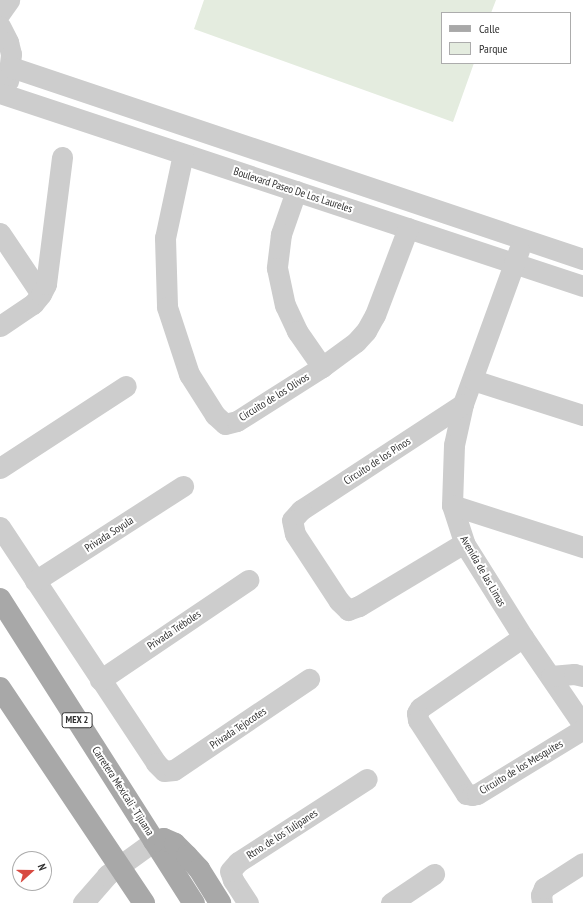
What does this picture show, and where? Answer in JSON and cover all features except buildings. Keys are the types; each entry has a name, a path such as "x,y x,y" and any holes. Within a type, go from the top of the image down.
{"main road":[{"name":"Carretera Mexicali - Tijuana","path":"0,599 194,903"},
{"path":"0,688 144,903"},
{"path":"154,841 164,839 175,844 199,869 220,903"}],"street":[{"path":"0,13 9,0"},
{"path":"0,26 8,42 11,54 11,68 8,81 1,96"},
{"path":"11,68 522,240 583,259"},
{"name":"Boulevard Paseo De Los Laureles","path":"1,96 183,154 583,286"},
{"name":"Circuito de los Olivos","path":"183,154 165,238 167,307 189,374 215,415 225,424 237,421 322,367 356,342 366,331 375,315 408,228"},
{"path":"0,326 33,304 41,294 46,284 62,157"},
{"path":"296,191 281,234 276,268 285,305 297,331 322,367"},
{"path":"0,232 41,294"},
{"name":"Avenida de las Limas","path":"522,240 473,380 463,404 454,445 452,505 464,543 523,637 583,725"},
{"path":"473,380 583,415"},
{"path":"0,468 126,386"},
{"name":"Circuito de los Pinos","path":"463,404 301,510 292,520 295,534 339,602 348,610 360,606 464,543"},
{"name":"Privada Soyula","path":"35,581 183,486"},
{"path":"452,505 583,546"},
{"path":"0,527 100,680"},
{"name":"Privada Tréboles","path":"100,680 248,580"},
{"name":"Circuito de los Mesquites","path":"523,637 420,708 417,713 418,720 466,794 477,794 583,729"},
{"path":"551,676 574,674 583,676"},
{"name":"Privada Tejocotes","path":"100,680 156,763 164,771 174,770 310,680"},
{"name":"Rtno. de los Tulipanes","path":"248,903 233,880 230,871 238,862 367,779"},
{"path":"83,903 96,886 119,864 154,841"},
{"path":"542,903 541,895 544,888 583,863"},
{"path":"391,903 434,874"}],"green space":[{"path":"204,0 496,0 491,12 441,12 441,64 474,64 453,122 194,29"}]}
